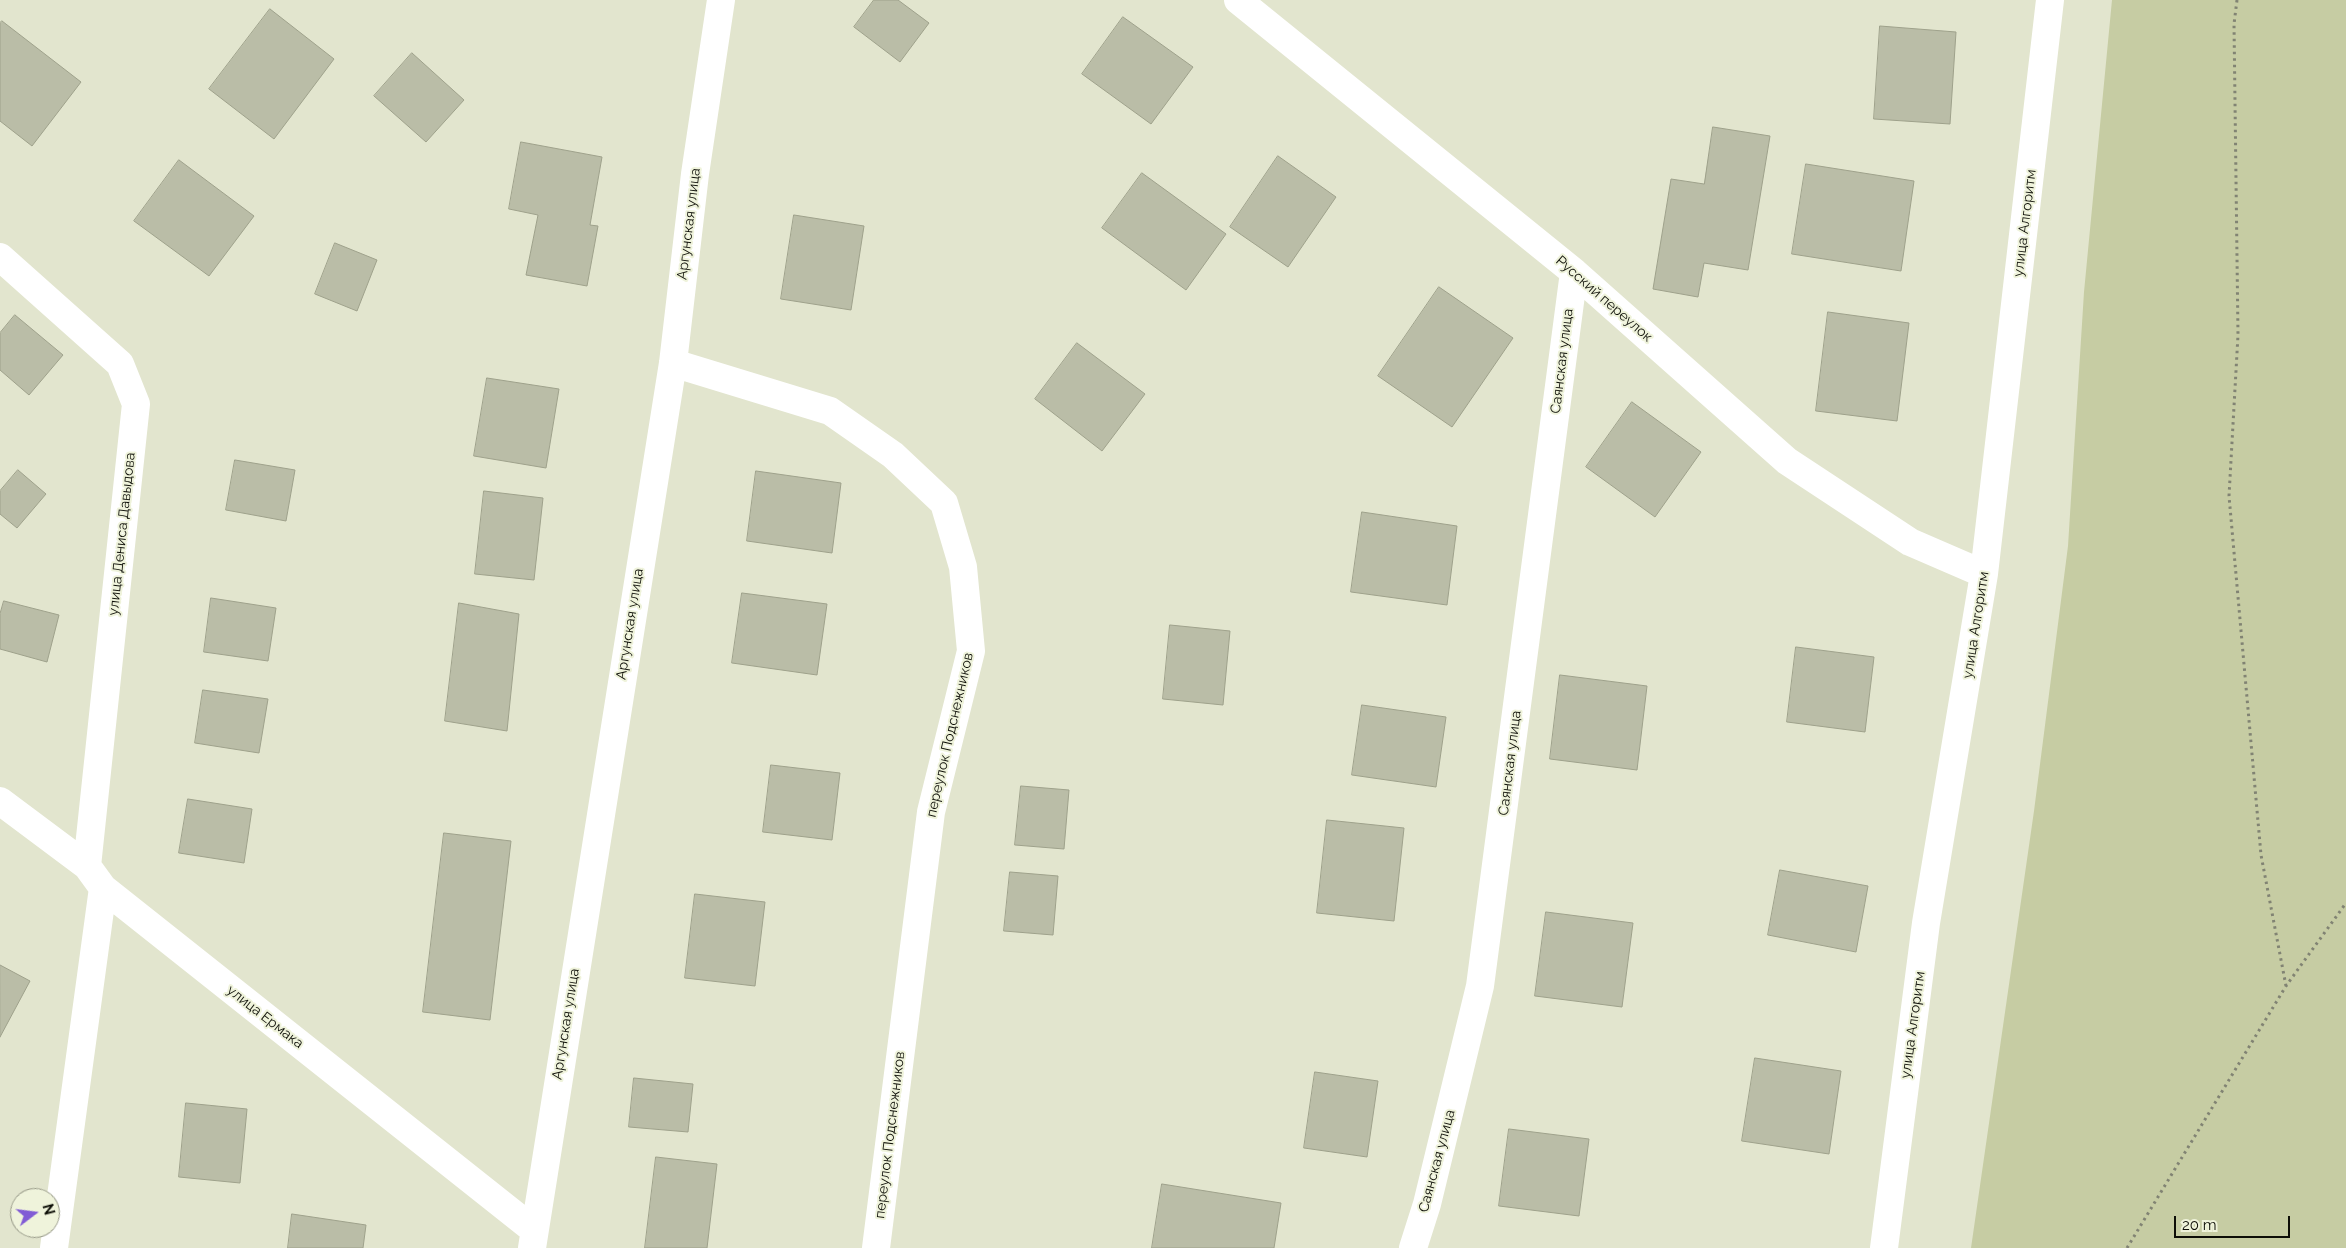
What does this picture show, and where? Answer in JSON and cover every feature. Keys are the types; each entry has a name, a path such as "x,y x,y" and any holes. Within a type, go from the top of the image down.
{"street":[{"name":"Аргунская улица","path":"532,1239 672,363 695,174 721,0"},
{"name":"Русский переулок","path":"1238,0 1574,272 1787,461 1910,542 1984,574"},
{"name":"улица Алгоритм","path":"1884,1248 1926,923 1984,574 2050,0"},
{"name":"улица Дениса Давыдова","path":"0,257 120,364 136,404 87,866"},
{"name":"Саянская улица","path":"1413,1248 1429,1194 1480,986 1574,272"},
{"name":"переулок Подснежников","path":"672,363 830,411 893,455 944,503 964,567 971,650 931,812 876,1248"},
{"name":"улица Ермака","path":"0,801 87,866 103,888 532,1239"},
{"path":"54,1248 103,888"}],"path":[{"path":"2237,0 2234,24 2238,335 2229,496 2261,856 2286,986"},
{"path":"2126,1248 2286,986 2346,903"}],"green space":[{"path":"2112,0 2346,0 2346,1248 1971,1248 2034,811 2068,546 2084,292"}],"building":[{"path":"874,0 898,0 929,23 900,62 854,27"},
{"path":"270,9 334,59 274,139 209,89"},
{"path":"1123,17 1193,67 1151,124 1082,74"},
{"path":"2,21 81,82 32,146 0,121 0,23"},
{"path":"1880,26 1956,32 1950,124 1874,119"},
{"path":"412,53 464,100 426,142 374,96"},
{"path":"1713,127 1770,136 1748,270 1704,263 1698,297 1653,289 1671,179 1704,184"},
{"path":"521,142 602,157 590,225 598,226 587,286 526,275 538,215 509,209"},
{"path":"1278,156 1336,197 1288,267 1230,227"},
{"path":"179,160 254,216 209,276 134,221"},
{"path":"1806,164 1914,181 1901,271 1792,254"},
{"path":"1142,173 1226,234 1186,290 1102,228"},
{"path":"794,215 864,226 851,310 781,299"},
{"path":"335,243 377,260 357,311 315,294"},
{"path":"1439,287 1513,338 1452,427 1378,376"},
{"path":"1828,312 1909,323 1897,421 1816,411"},
{"path":"15,315 63,355 29,395 0,370 0,333"},
{"path":"1077,343 1145,394 1102,451 1035,399"},
{"path":"487,378 559,389 546,468 474,456"},
{"path":"1632,402 1701,452 1655,517 1586,467"},
{"path":"235,460 295,470 286,521 226,510"},
{"path":"18,470 46,494 17,528 0,514 0,491"},
{"path":"756,471 841,483 832,553 747,541"},
{"path":"484,491 543,498 534,580 475,574"},
{"path":"1362,512 1457,526 1447,605 1351,592"},
{"path":"742,593 827,604 817,675 732,663"},
{"path":"211,598 276,608 268,661 204,652"},
{"path":"4,601 59,615 47,662 0,649 0,614"},
{"path":"459,603 519,614 507,731 445,721"},
{"path":"1170,625 1230,631 1223,705 1163,699"},
{"path":"1796,647 1874,657 1865,732 1787,722"},
{"path":"1560,675 1647,686 1637,770 1550,759"},
{"path":"203,690 268,699 259,753 195,743"},
{"path":"1362,705 1446,717 1436,787 1352,775"},
{"path":"771,765 840,773 832,840 763,832"},
{"path":"1021,786 1069,790 1064,849 1015,845"},
{"path":"188,799 252,809 244,863 179,853"},
{"path":"1327,820 1404,828 1394,921 1317,913"},
{"path":"444,833 511,841 490,1020 423,1012"},
{"path":"1780,870 1868,886 1856,952 1768,935"},
{"path":"1010,872 1058,876 1053,935 1004,931"},
{"path":"695,894 765,902 755,986 685,978"},
{"path":"1546,912 1633,923 1622,1007 1535,996"},
{"path":"0,965 30,981 0,1037"},
{"path":"1755,1058 1841,1071 1829,1154 1742,1141"},
{"path":"1315,1072 1378,1081 1367,1157 1304,1148"},
{"path":"634,1078 693,1084 688,1132 629,1127"},
{"path":"186,1103 247,1109 240,1183 179,1177"},
{"path":"1509,1129 1589,1139 1579,1216 1499,1206"},
{"path":"656,1157 717,1164 707,1248 645,1248"},
{"path":"1162,1184 1281,1203 1274,1248 1152,1248"},
{"path":"292,1214 366,1225 363,1248 288,1248"}]}
